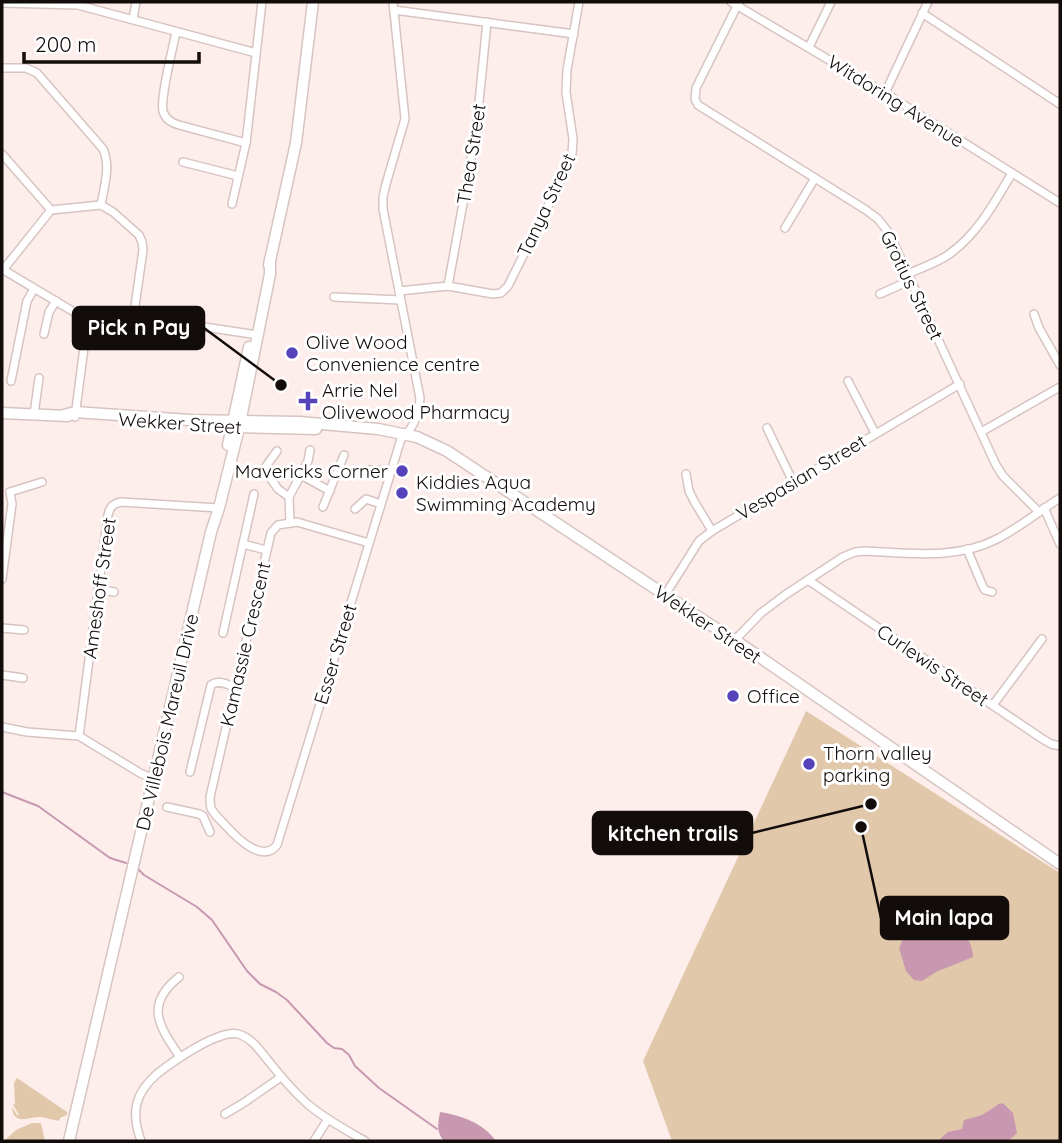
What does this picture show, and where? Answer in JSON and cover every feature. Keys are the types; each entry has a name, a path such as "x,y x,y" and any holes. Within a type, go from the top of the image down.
{"main road":[{"name":"De Villebois Mareuil Drive","path":"68,1124 123,913 236,424 296,143 313,2"},
{"name":"Wekker Street","path":"2,413 236,424 299,422 378,429 428,441 735,640 1060,863"},
{"name":"De Villebois Mareuil Drive","path":"76,1141 100,1038 123,913"},
{"path":"69,1141 68,1124 77,1123 85,1097"}],"street":[{"path":"133,19 136,2"},
{"path":"233,204 246,143 262,2"},
{"name":"Tanya Street","path":"448,286 493,295 504,291 562,178 572,154 573,139 566,92 567,70 579,2"},
{"path":"809,47 831,2"},
{"path":"885,93 928,2"},
{"path":"2,3 68,3 256,53"},
{"name":"Witdoring Avenue","path":"736,3 1060,203"},
{"name":"Grotius Street","path":"736,3 696,88 695,99 698,105 878,219 889,233 999,470 1042,510 1060,544"},
{"path":"394,6 574,34"},
{"name":"Esser Street","path":"212,809 247,846 267,851 277,845 401,439 412,428 417,414 420,398 382,202 405,119 394,6"},
{"path":"922,13 1060,104"},
{"name":"Thea Street","path":"448,286 476,132 487,22"},
{"path":"176,32 164,95 165,115 171,122 179,125 246,143"},
{"path":"2,68 26,68 37,73 103,149 107,161 101,205"},
{"path":"2,154 51,210"},
{"path":"183,162 238,176"},
{"path":"880,294 950,254 985,216 1012,173"},
{"path":"784,225 814,177"},
{"path":"71,415 86,329 83,320 2,269 51,210 101,205 114,212 141,238 143,250 135,306 140,315 150,319 255,334"},
{"path":"334,297 400,296 448,286"},
{"path":"11,382 27,301 34,289"},
{"path":"44,334 49,312 56,301"},
{"path":"1034,314 1060,365"},
{"path":"34,414 39,378"},
{"path":"848,381 875,433"},
{"name":"Vespasian Street","path":"664,595 699,541 712,531 960,384"},
{"path":"981,432 1060,387"},
{"path":"767,428 793,482"},
{"path":"277,450 264,469 278,489 289,498"},
{"path":"310,450 308,461 289,498 290,523 304,523 369,542"},
{"path":"323,507 344,455"},
{"path":"369,470 391,472"},
{"path":"686,474 694,501 712,531"},
{"path":"301,475 330,491"},
{"path":"2,488 10,492 42,482"},
{"path":"2,579 12,504 10,492"},
{"path":"223,633 254,494"},
{"path":"735,640 761,613 833,563 855,552 932,555 967,549 997,539 1060,498"},
{"path":"355,509 366,499 381,504"},
{"name":"Ameshoff Street","path":"79,736 109,510 115,503 216,507"},
{"name":"Kamassie Crescent","path":"212,809 210,797 269,537 278,525 290,523"},
{"path":"243,544 266,550"},
{"path":"967,549 983,587 992,592"},
{"name":"Curlewis Street","path":"808,580 1041,738 1060,746"},
{"path":"99,590 114,592"},
{"path":"2,628 24,630"},
{"path":"993,705 1042,639"},
{"path":"2,675 23,678"},
{"path":"190,772 211,685 216,682 235,687"},
{"path":"2,727 79,736 154,779"},
{"path":"167,807 203,816 210,832"},
{"path":"203,816 212,809"},
{"path":"179,977 163,993 158,1010 162,1026 180,1057"},
{"path":"141,1141 135,1114 138,1097 150,1081 180,1057 216,1037 234,1033 249,1040 309,1105 365,1141"},
{"path":"225,1114 281,1077"},
{"path":"314,1141 328,1119"}],"shaded area":[{"path":"806,711 1060,873 1060,1141 672,1141 643,1061"},
{"path":"918,922 935,926 941,924 959,932 970,943 973,957 936,972 922,981 914,980 906,971 899,948 910,924"},
{"path":"17,1078 67,1112 67,1115 59,1121 41,1117 15,1117 12,1107 19,1115 13,1105 14,1083"},
{"path":"1003,1103 1013,1113 1017,1133 1008,1141 938,1141 948,1132 962,1129 964,1120 982,1115"},
{"path":"440,1112 471,1121 496,1141 444,1141 438,1124"},
{"path":"32,1123 41,1123 45,1141 4,1141 16,1130"}],"waterway":[{"path":"2,792 38,806 110,858 126,863"},
{"path":"138,869 197,907 212,920 247,971 260,984 287,1000 327,1043 349,1055 355,1066 379,1088 437,1129"}],"place":[{"name":"Olive Wood Convenience centre","path":"292,353"},
{"name":"Pick n Pay","path":"281,385"},
{"name":"Arrie Nel Olivewood Pharmacy","path":"308,401"},
{"name":"Mavericks Corner","path":"402,471"},
{"name":"Kiddies Aqua Swimming Academy","path":"402,493"},
{"name":"Office","path":"733,696"},
{"name":"Thorn valley parking","path":"809,764"},
{"name":"kitchen trails","path":"871,804"},
{"name":"Main lapa","path":"861,827"}]}
